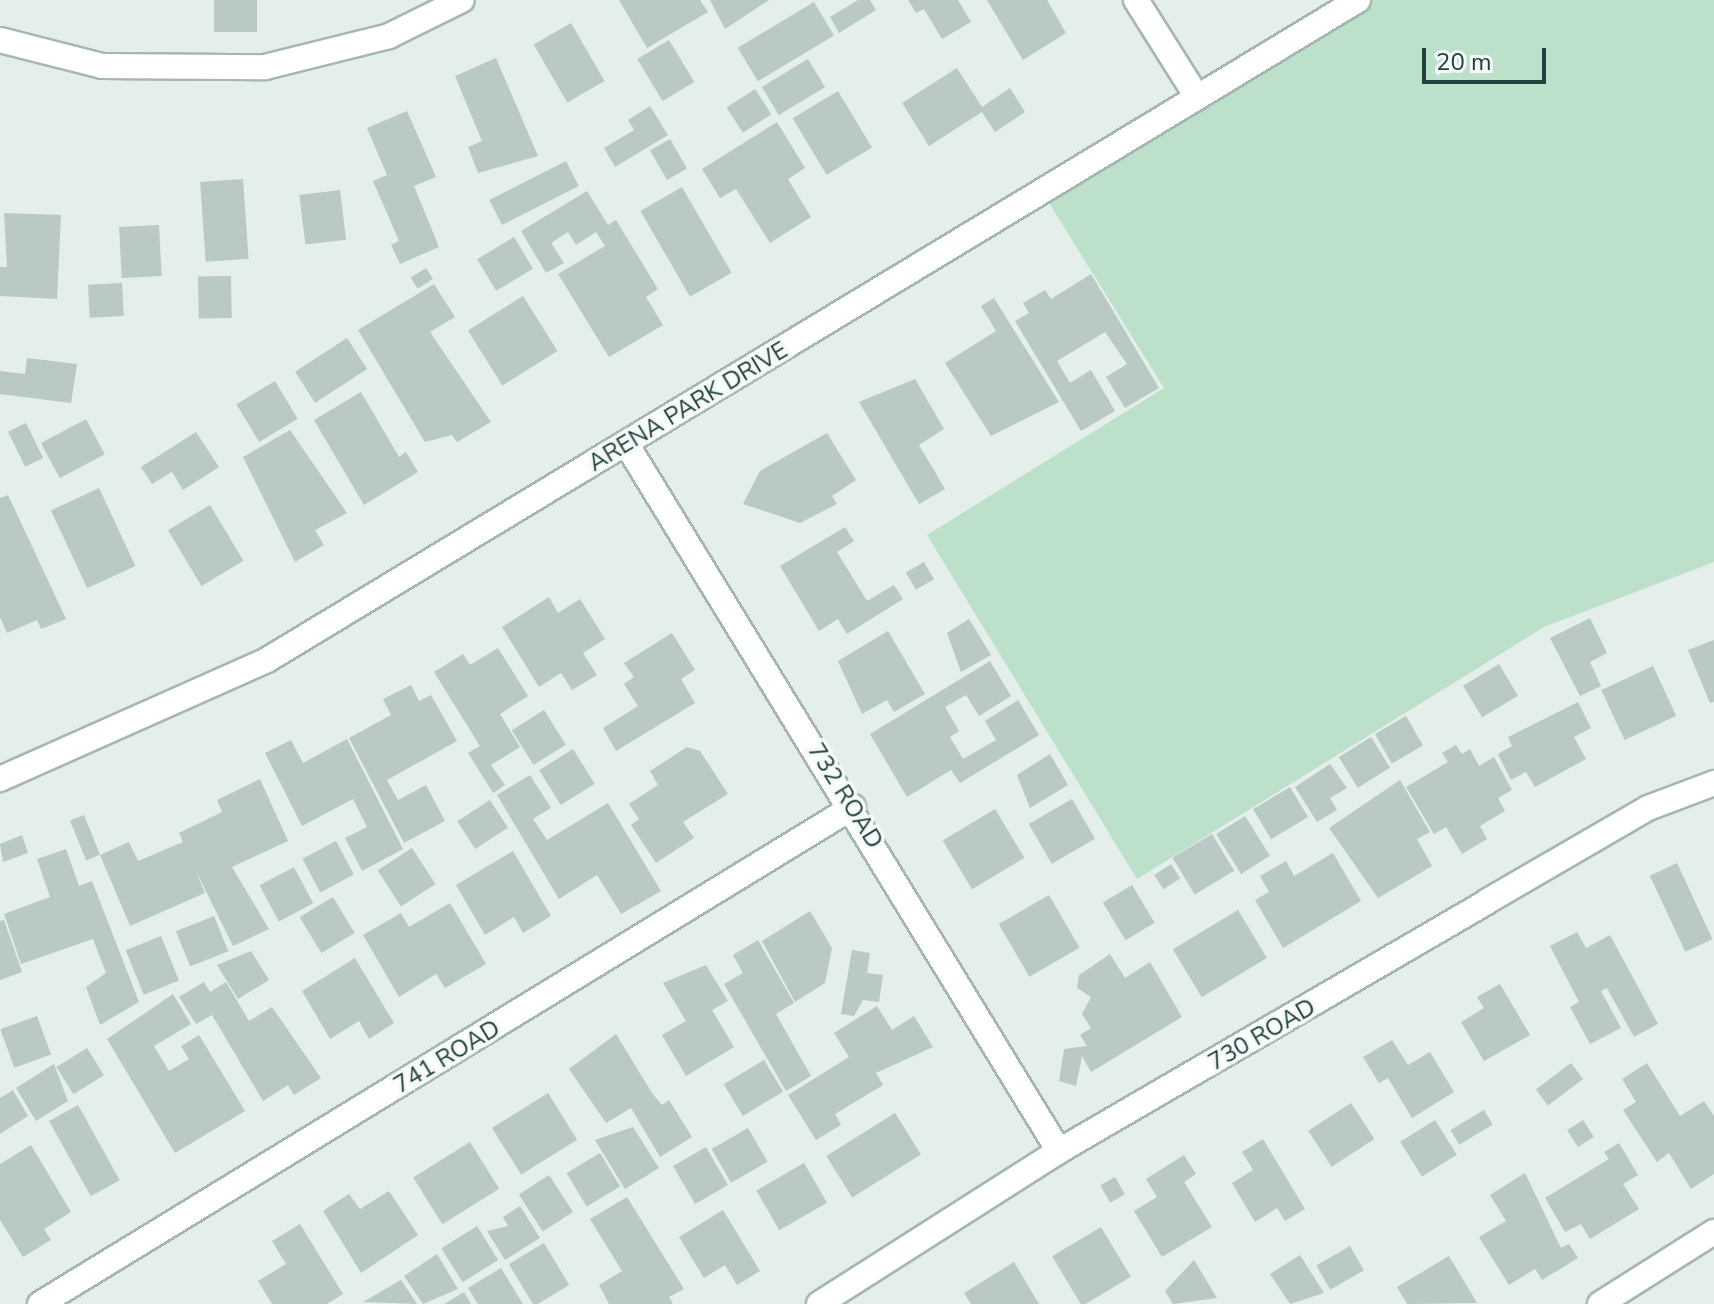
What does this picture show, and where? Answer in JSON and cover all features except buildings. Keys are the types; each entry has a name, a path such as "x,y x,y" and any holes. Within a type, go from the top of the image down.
{"street":[{"path":"0,40 102,66 265,67 389,36 462,0"},
{"path":"1136,0 1197,97"},
{"name":"ARENA PARK DRIVE","path":"0,779 267,660 1358,0"},
{"name":"732 ROAD","path":"627,445 853,807 1059,1151"},
{"name":"730 ROAD","path":"819,1304 1059,1151 1648,808 1714,783"},
{"name":"741 ROAD","path":"40,1304 853,807"},
{"path":"1600,1304 1714,1232"}],"green space":[{"path":"1355,0 1714,0 1714,562 1544,627 1137,879 927,535 1164,388 1041,190"}]}
